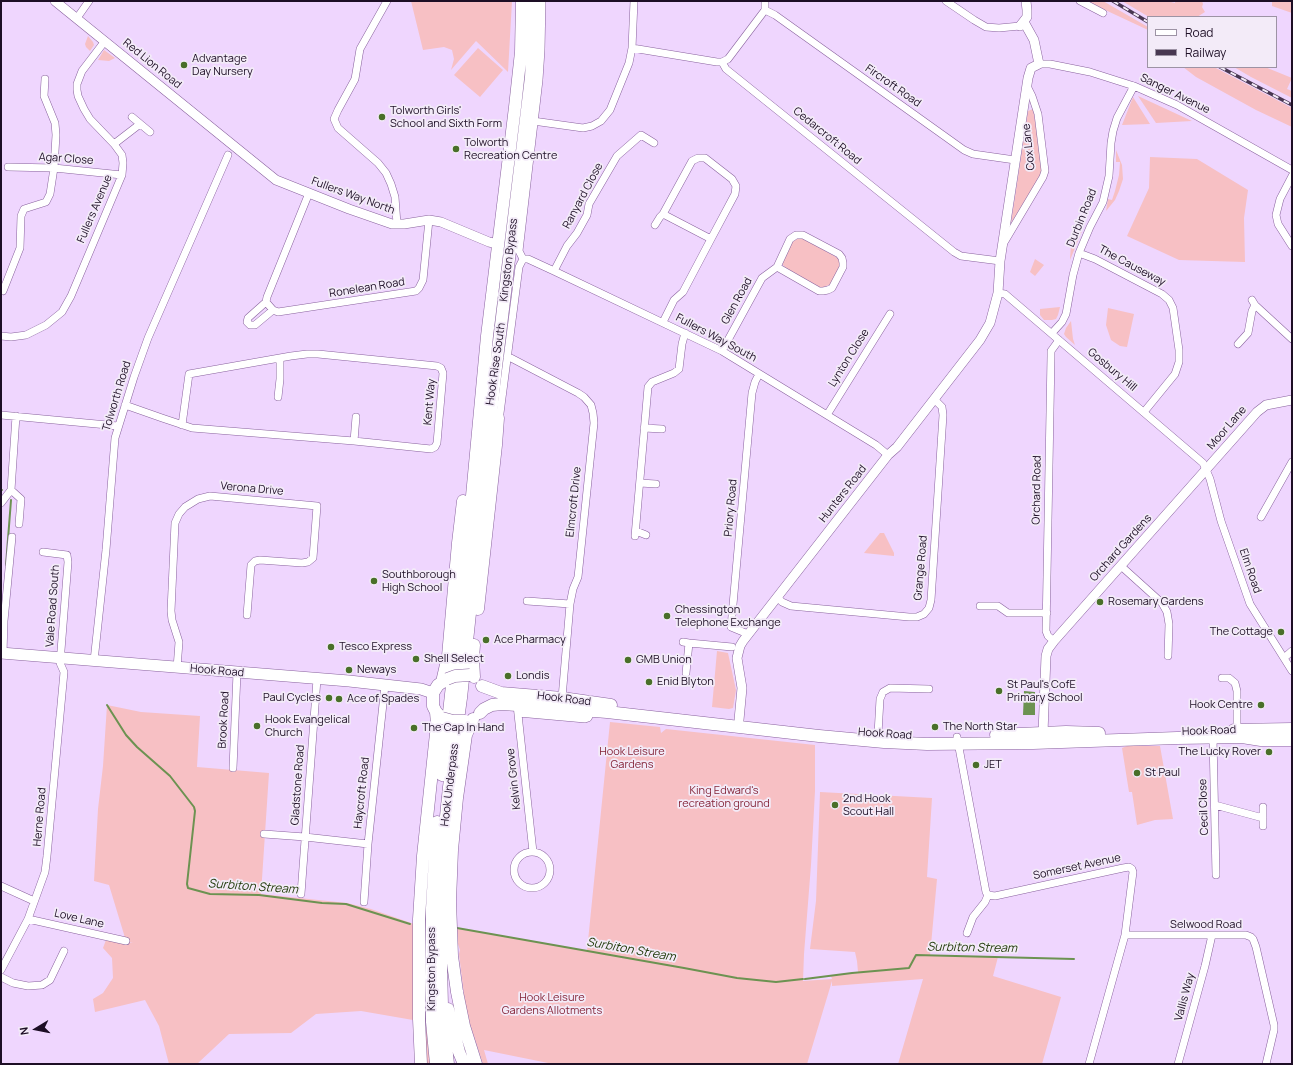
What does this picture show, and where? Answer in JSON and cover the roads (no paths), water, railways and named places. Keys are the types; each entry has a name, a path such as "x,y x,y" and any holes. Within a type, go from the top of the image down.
{"highway":[{"name":"Kingston Bypass","path":"470,509 487,342 521,52 522,1"},
{"name":"Kingston Bypass","path":"479,520 531,77 534,1"},
{"path":"476,1064 464,1026 457,992 452,956 450,901 452,850 457,798 466,735 473,718 484,706 484,693 475,680 473,668 496,445 503,307"},
{"path":"444,681 448,656 458,543 470,442 487,342"},
{"name":"Hook Underpass","path":"433,875 435,838 466,560 470,509"},
{"name":"Hook Underpass","path":"442,979 440,923 444,836 461,698 479,520"},
{"path":"421,1064 419,919 424,848 439,715 434,706 433,693 435,688 444,681 455,676 475,680"},
{"name":"Hook Road","path":"475,680 501,693 561,703 820,729 958,740 1033,743 1177,738 1292,740"},
{"path":"439,715 453,721 473,718 484,709 492,705 502,704 518,709 561,703"},
{"name":"Hook Road","path":"561,703 592,711 884,742 958,740 1066,732 1112,733 1292,729"},
{"name":"Kingston Bypass","path":"433,875 431,977 432,1022 436,1064"},
{"path":"442,979 444,1030 448,1064"},
{"path":"442,979 453,1027 464,1064"}],"main road":[{"name":"Hook Road","path":"2,653 385,685 421,689 433,693"}],"street":[{"name":"Red Lion Road","path":"55,1 233,146"},
{"path":"77,18 89,1"},
{"path":"387,1 360,49 355,79 334,119 338,128 378,163 386,173 395,196 397,224"},
{"name":"Hook Rise South","path":"496,445 520,267 524,260 519,251 540,58 542,1"},
{"path":"533,121 583,128 592,126 602,121 610,110 629,62 632,48 634,1"},
{"path":"632,48 722,62 728,59 765,10 765,1"},
{"path":"946,1 986,27 999,28 1022,24"},
{"path":"1022,24 1028,13 1026,1"},
{"path":"1080,1 1103,13"},
{"name":"Fircroft Road","path":"765,10 964,150 973,154 1015,160"},
{"path":"1022,24 1034,40 1036,65"},
{"name":"Fullers Avenue","path":"1,336 11,337 26,335 46,325 62,312 71,296 122,175 124,168 122,155 114,144 90,119 78,96 77,90 77,84 82,71 105,41"},
{"name":"Cedarcroft Road","path":"722,62 726,69 954,252 961,256 1000,261"},
{"name":"Sanger Avenue","path":"1036,65 1050,64 1090,72 1134,86 1177,105 1292,170"},
{"name":"Cox Lane","path":"998,293 1002,245 1026,86 1029,73 1036,65"},
{"path":"3,291 20,248 20,216 24,209 46,202 50,194 54,168 56,135 55,123 44,96 45,79"},
{"name":"Cox Lane","path":"1002,245 1043,177 1045,171 1038,114 1032,96 1026,86"},
{"name":"Durbin Road","path":"1052,333 1062,322 1066,314 1079,252 1103,202 1109,176 1113,131 1117,118 1134,86"},
{"path":"132,118 150,132"},
{"path":"114,144 140,124"},
{"name":"Ranyard Close","path":"554,271 567,246 577,233 587,215 590,204 613,162 641,135 654,143"},
{"name":"Fullers Way North","path":"233,146 273,178 373,218 392,224 429,220 441,222 489,242 498,244"},
{"path":"621,153 626,159"},
{"name":"Tolworth Road","path":"94,661 106,550 114,444 118,426 148,338 228,156"},
{"path":"656,225 692,161 698,158 705,158 732,179 736,186 735,194 683,292 674,300 663,322"},
{"name":"Agar Close","path":"8,167 54,168 122,175"},
{"path":"1292,176 1280,199 1276,215 1278,224 1292,246"},
{"path":"266,302 273,310 255,325 250,326 247,322 248,318 266,302 309,193"},
{"path":"663,214 711,239"},
{"name":"Ronelean Road","path":"273,310 278,312 416,291 423,280 429,220"},
{"name":"Glen Road","path":"722,351 762,278 777,267 790,239 796,235 803,235 839,254 843,263 843,267 832,288 823,291 819,291 777,267"},
{"name":"The Causeway","path":"1079,252 1095,258 1162,294 1169,300 1173,308 1179,350 1179,362 1175,374 1144,412"},
{"name":"Fullers Way South","path":"524,260 528,259 722,351 827,414 876,445 888,455"},
{"name":"Gosbury Hill","path":"998,293 1005,294 1052,333 1203,463 1206,470"},
{"name":"Hunters Road","path":"740,720 742,694 741,679 734,646 740,646 888,455 897,447 980,340 990,323 998,293"},
{"path":"1238,344 1248,333 1254,302 1292,340"},
{"name":"Lynton Close","path":"827,414 890,314"},
{"path":"646,535 636,533 648,387 652,382 679,369 685,333"},
{"name":"Orchard Road","path":"1054,641 1048,636 1046,631 1046,613 1051,351 1059,340"},
{"name":"Kent Way","path":"125,405 182,425 192,428 354,441 431,449 437,444 443,374 441,368 437,366 307,354 189,374 182,425"},
{"path":"278,397 280,358"},
{"name":"Elmcroft Drive","path":"507,358 511,358 578,393 584,397 591,405 592,409 594,423 578,578 570,604 561,703"},
{"name":"Priory Road","path":"748,634 731,627 752,393 759,374"},
{"name":"Grange Road","path":"777,598 791,606 909,617 917,617 924,614 929,608 931,600 943,415 942,407 934,399"},
{"name":"Moor Lane","path":"1206,470 1257,412 1266,405 1292,400"},
{"path":"1,415 118,426"},
{"path":"1,503 11,490 16,416"},
{"path":"354,441 356,417"},
{"path":"644,428 662,429"},
{"path":"1261,516 1292,462"},
{"name":"Orchard Gardens","path":"1043,733 1046,656 1048,649 1206,470"},
{"name":"Elm Road","path":"1206,470 1210,479 1221,521 1250,604 1292,671"},
{"path":"640,483 656,484"},
{"path":"11,490 21,499 19,524"},
{"name":"Verona Drive","path":"177,668 179,642 172,620 171,611 175,523 179,514 185,507 198,499 210,496 318,506 313,558 308,562 302,563 260,560 254,561 251,565 247,615"},
{"path":"2,653 12,537"},
{"name":"Vale Road South","path":"43,552 67,555 61,659"},
{"path":"1121,566 1162,603 1167,612 1169,624 1168,656"},
{"path":"527,601 570,604"},
{"path":"980,606 998,606 1008,613 1046,613"},
{"path":"686,673 686,643 734,646"},
{"path":"1284,658 1292,651"},
{"name":"Herne Road","path":"1,970 28,919 45,872 48,856 64,672 60,663 61,659"},
{"name":"Brook Road","path":"233,768 237,673"},
{"path":"1222,678 1229,678 1234,683 1237,691 1237,730"},
{"name":"Gladstone Road","path":"301,894 317,679"},
{"name":"Haycroft Road","path":"364,902 368,844 385,685"},
{"path":"878,734 880,699 883,692 890,688 929,689"},
{"path":"518,709 585,719 588,718 592,711"},
{"name":"Kelvin Grove","path":"518,709 533,852"},
{"name":"Cecil Close","path":"1213,738 1216,875"},
{"path":"958,740 986,892 988,895 985,902 974,917 967,933"},
{"path":"1215,805 1263,822 1263,807"},
{"path":"264,834 368,844"},
{"path":"533,852 539,853 546,858 549,864 550,873 542,885 531,888 521,884 517,879 514,870 515,864 520,856 525,853 533,852"},
{"name":"Somerset Avenue","path":"988,895 994,896 1129,867 1132,869 1133,872 1125,935 1089,1064"},
{"path":"1,886 34,901"},
{"name":"Love Lane","path":"28,919 126,941"},
{"name":"Selwood Road","path":"1125,935 1246,935 1253,939 1274,1030 1266,1064"},
{"name":"Vallis Way","path":"1178,1064 1212,935"},
{"path":"1,977 13,983 28,986 42,985 50,980 64,951"}],"waterway":[{"name":"Surbiton Stream","path":"6,565 11,500"},
{"name":"Surbiton Stream","path":"107,705 126,735 137,747 170,776 194,807 195,811 187,884 188,888 210,894 259,895 322,903 346,904 410,924"},
{"name":"Surbiton Stream","path":"457,928 737,978 776,982 803,979"},
{"name":"Surbiton Stream","path":"805,979 909,968 916,955 1074,959"}],"railway":[{"path":"1113,1 1147,21"},
{"path":"1222,68 1292,105"}],"place":[{"name":"Advantage Day Nursery","path":"184,65"},
{"name":"Tolworth Girls' School and Sixth Form","path":"382,117"},
{"name":"Tolworth Recreation Centre","path":"456,149"},
{"name":"Southborough High School","path":"374,581"},
{"name":"Rosemary Gardens","path":"1100,602"},
{"name":"Chessington Telephone Exchange","path":"667,616"},
{"name":"The Cottage","path":"1281,632"},
{"name":"Ace Pharmacy","path":"486,640"},
{"name":"Tesco Express","path":"331,647"},
{"name":"Shell Select","path":"416,659"},
{"name":"GMB Union","path":"628,660"},
{"name":"Neways","path":"349,670"},
{"name":"Londis","path":"508,676"},
{"name":"Enid Blyton","path":"649,682"},
{"name":"St Paul's CofE Primary School","path":"999,691"},
{"name":"Paul Cycles","path":"329,698"},
{"name":"Ace of Spades","path":"339,699"},
{"name":"Hook Centre","path":"1261,705"},
{"name":"Hook Evangelical Church","path":"257,726"},
{"name":"The North Star","path":"935,727"},
{"name":"The Cap In Hand","path":"414,728"},
{"name":"The Lucky Rover","path":"1269,752"},
{"name":"JET","path":"976,765"},
{"name":"St Paul","path":"1137,773"},
{"name":"2nd Hook Scout Hall","path":"835,805"}],"park label":[{"name":"Hook Leisure Gardens","path":"632,758"},
{"name":"King Edward's recreation ground","path":"724,797"},
{"name":"Hook Leisure Gardens Allotments","path":"552,1004"}]}
